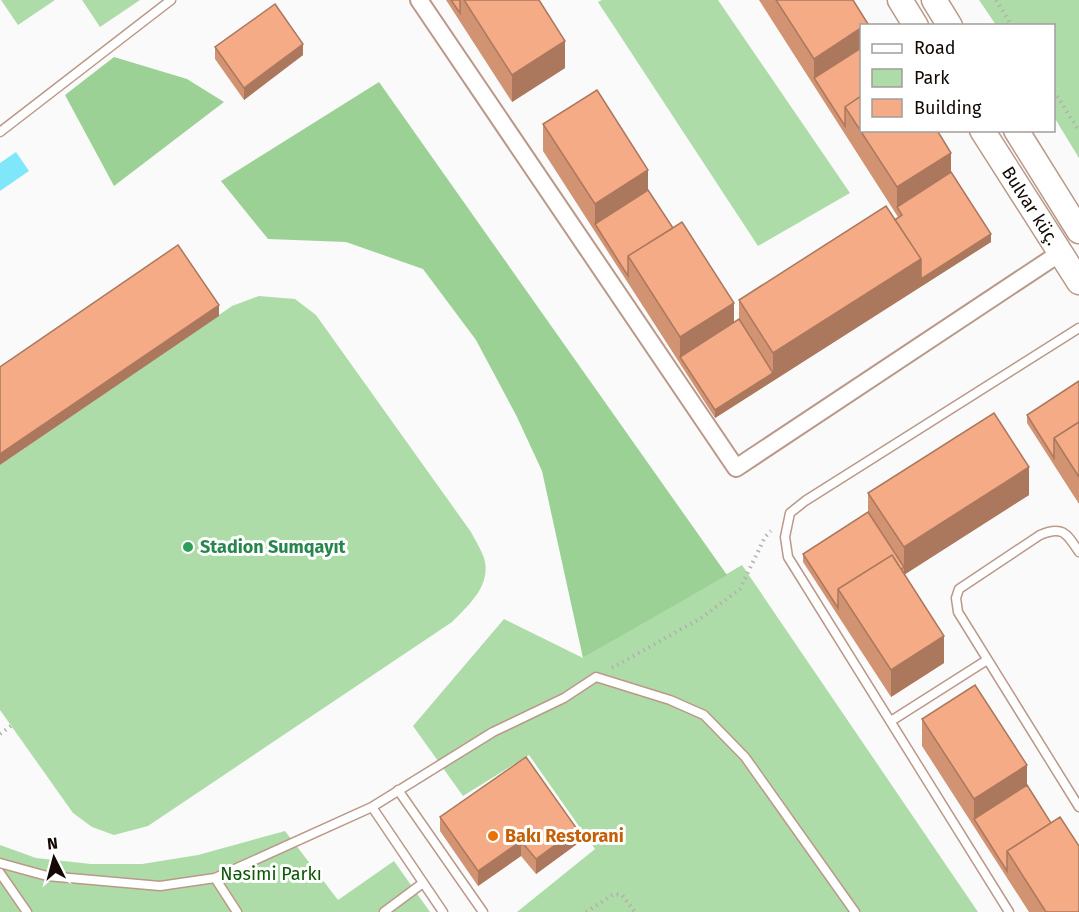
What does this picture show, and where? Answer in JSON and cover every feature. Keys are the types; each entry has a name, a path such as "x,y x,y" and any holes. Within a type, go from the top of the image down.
{"street":[{"path":"419,0 736,468 1060,253"},
{"path":"900,0 915,24"},
{"path":"934,0 949,24"},
{"name":"Bulvar küç.","path":"983,132 1079,282"},
{"name":"Bulvar küç.","path":"1017,132 1079,231"}],"lane":[{"path":"0,132 171,0"},
{"path":"1008,912 788,557 785,537 790,513 804,501 1079,328"},
{"path":"1079,552 1067,535 1059,530 1050,531 1040,535 959,589 956,598 958,612 1079,807"},
{"path":"891,721 987,660"},
{"path":"0,863 47,876 160,886 215,878 372,807 493,732 564,698 596,677 670,700 704,715 745,757 855,912"},
{"path":"398,790 483,912"},
{"path":"372,807 443,912"},
{"path":"0,873 27,912"},
{"path":"215,878 237,912"},
{"path":"384,912 423,883"}],"path":[{"path":"996,0 1011,24"},
{"path":"1055,94 1079,130"},
{"path":"596,677 701,618 740,589 765,537 790,513"},
{"path":"0,734 11,726"},
{"path":"586,912 614,894 622,895 634,912"}],"green space":[{"path":"1,0 55,0 18,25"},
{"path":"82,0 140,0 100,27"},
{"path":"602,0 718,0 850,193 758,246 598,2"},
{"path":"979,0 1079,0 1079,158 1055,119 1055,24 995,24"},
{"path":"114,57 187,79 224,102 114,186 65,95"},
{"path":"379,82 727,575 583,658 542,471 517,417 476,340 423,269 346,242 268,239 221,181"},
{"path":"259,296 295,299 316,315 471,532 484,558 485,577 477,594 452,622 148,826 114,835 92,827 73,813 0,710 0,465 232,306"},
{"path":"742,565 978,912 517,912 595,849 529,755 463,796 413,726 504,619 583,658"},
{"name":"Nəsimi Parkı","path":"285,831 338,900 394,861 430,912 0,912 0,845 36,858 91,864 142,864 198,855"}],"water":[{"path":"16,152 29,171 0,191 0,163"}],"building":[{"path":"451,0 460,0 460,13"},
{"path":"464,0 539,0 565,41 512,75"},
{"path":"776,0 853,0 868,24 860,24 860,29 814,59"},
{"path":"275,4 303,44 244,88 215,47"},
{"path":"860,49 860,97 845,107 845,126 814,78"},
{"path":"597,90 648,170 595,204 543,124"},
{"path":"860,97 860,130 845,107"},
{"path":"861,132 938,132 951,153 897,187"},
{"path":"951,172 991,234 921,279 921,259 895,220 902,215 897,207"},
{"path":"648,190 673,228 628,256 628,276 595,224"},
{"path":"886,206 921,259 773,353 739,300"},
{"path":"682,222 734,303 680,337 628,256"},
{"path":"178,245 219,305 0,454 0,367"},
{"path":"739,319 773,373 715,410 680,357"},
{"path":"1079,381 1079,422 1054,438 1054,458 1027,415"},
{"path":"994,413 1029,467 904,547 868,493"},
{"path":"1079,422 1079,477 1054,438"},
{"path":"868,512 904,567 901,569 892,555 838,589 838,608 803,554"},
{"path":"892,555 944,636 891,670 838,589"},
{"path":"975,685 1027,765 974,799 922,719"},
{"path":"526,757 577,829 536,859 521,841 478,871 440,817"},
{"path":"1027,785 1051,823 1007,851 1007,871 974,819"},
{"path":"1060,817 1079,846 1079,912 1046,912 1007,851"}],"place":[{"name":"Stadion Sumqayıt","path":"188,547"},
{"name":"Bakı Restorani","path":"493,836"}]}
